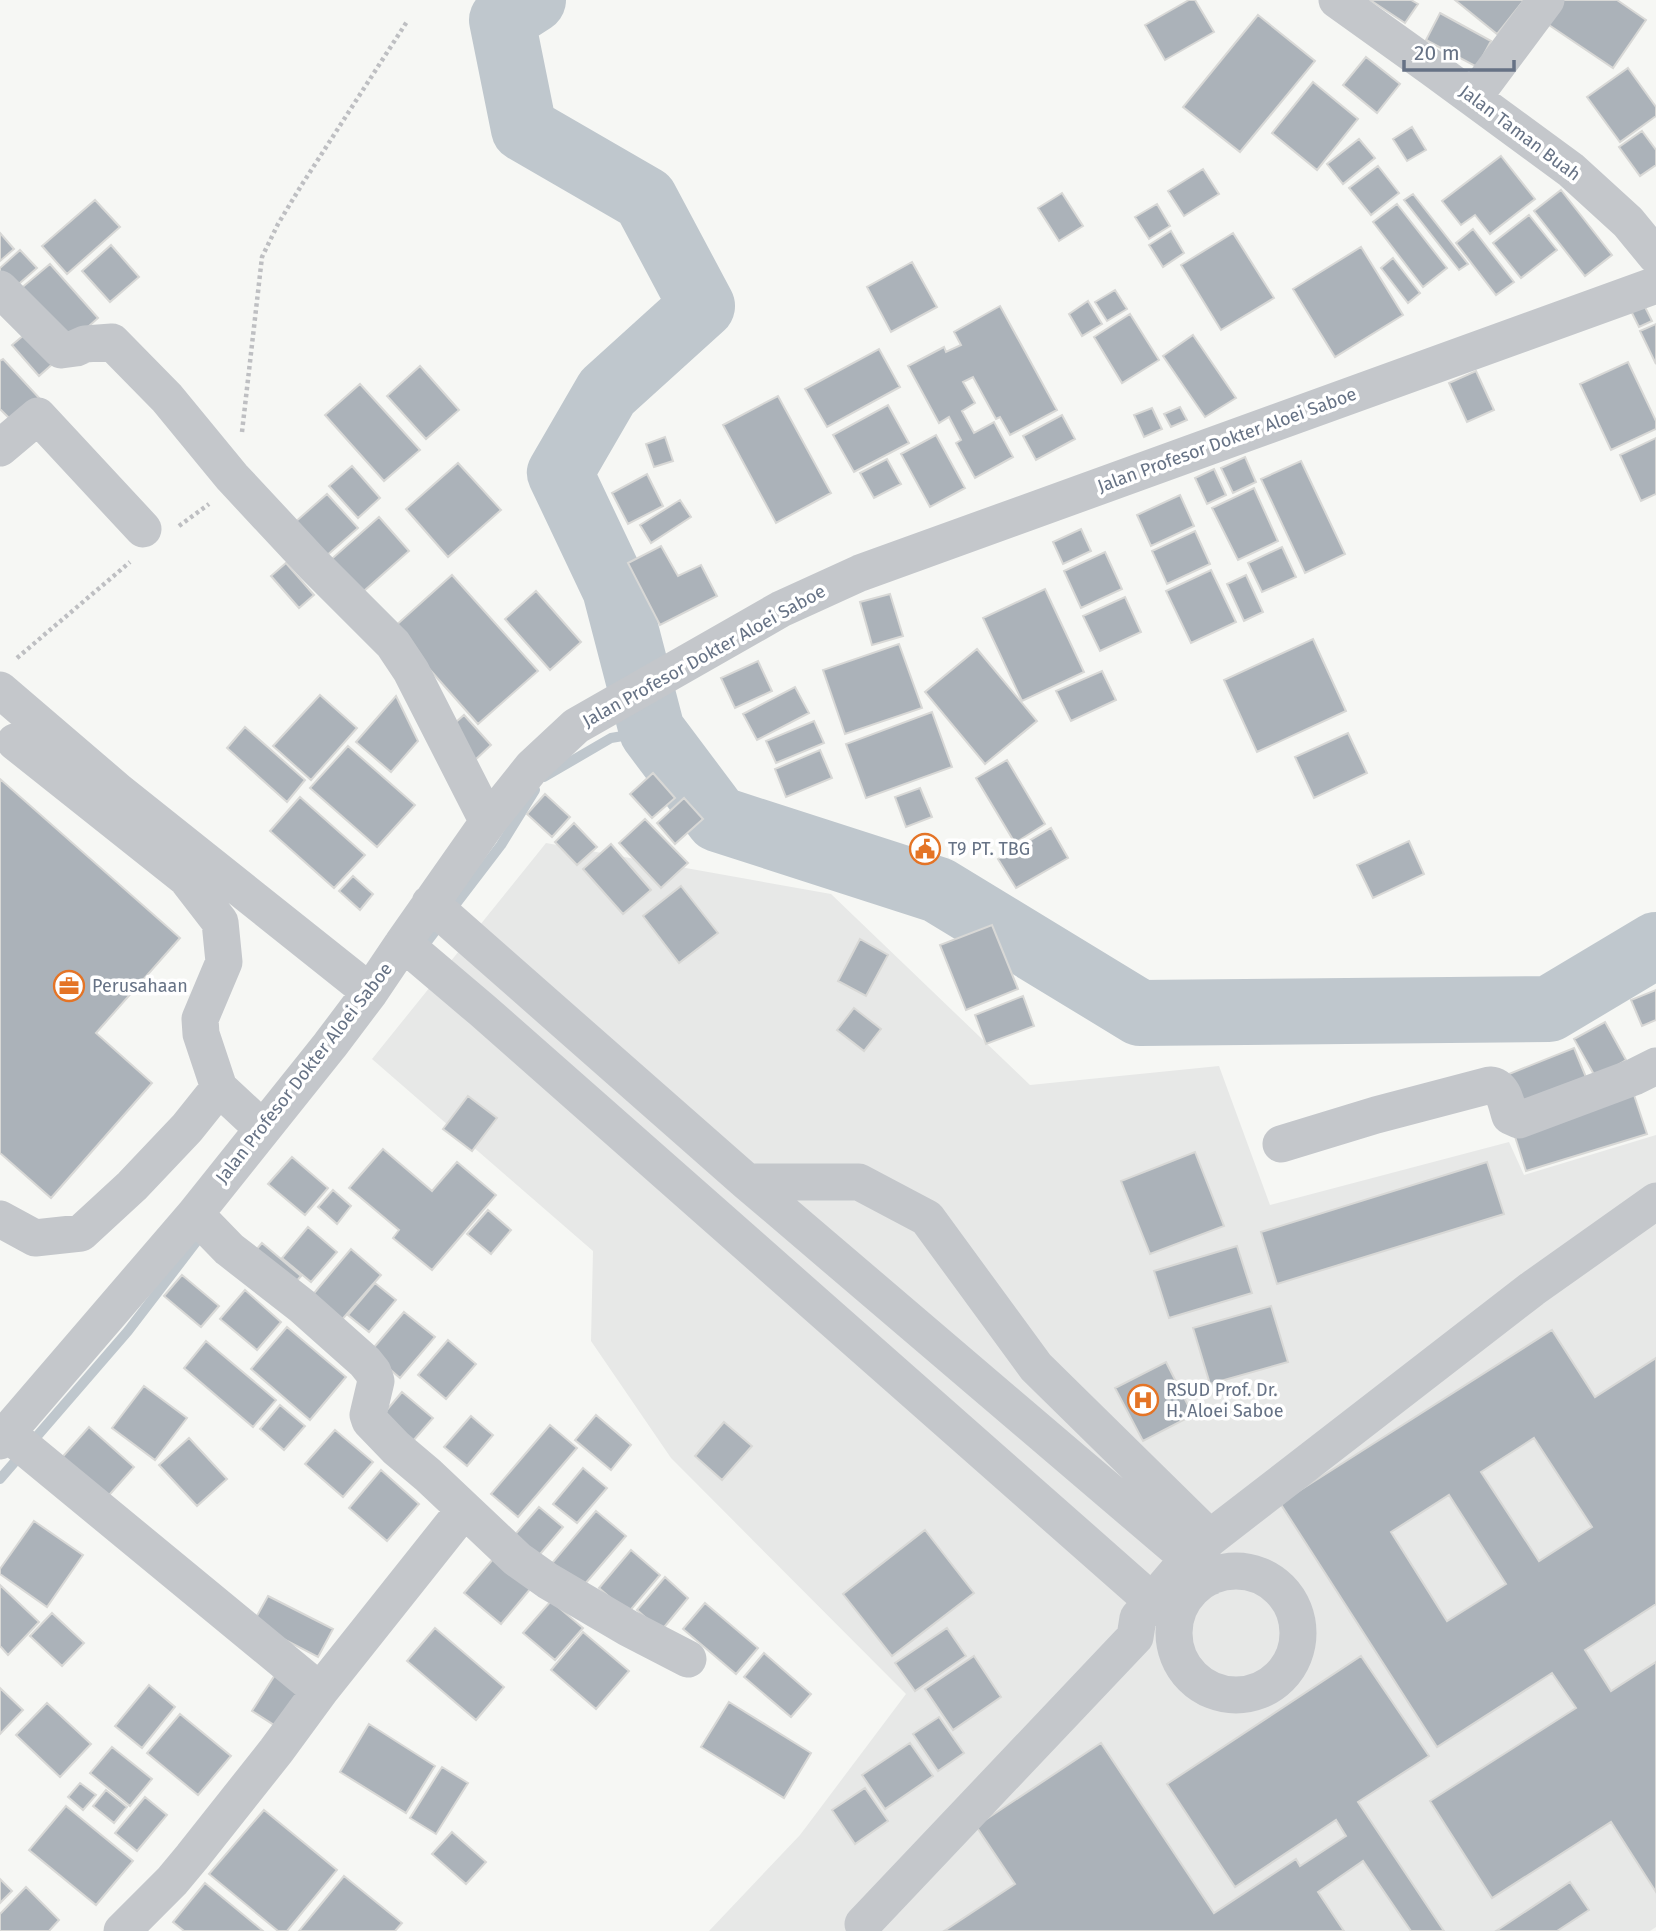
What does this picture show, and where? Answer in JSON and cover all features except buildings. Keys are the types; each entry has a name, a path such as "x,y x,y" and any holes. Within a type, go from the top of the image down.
{"street":[{"name":"Jalan Taman Buah","path":"1337,0 1571,170 1628,222 1656,256"},
{"path":"1473,97 1546,0"},
{"name":"Jalan Profesor Dokter Aloei Saboe","path":"17,1444 370,992 488,822 532,767 576,726 781,610 860,573 1656,285"},
{"path":"0,289 61,349 113,342 167,398 232,477 393,644 411,671 488,822"},
{"path":"0,448 38,416 150,539"},
{"path":"5,677 119,792 370,992"},
{"path":"15,742 186,878 220,922 224,962 200,1019 201,1034 219,1088 263,1129"},
{"path":"403,943 1144,1594 1174,1634 1176,1651 1184,1667 1196,1680 1211,1690 1227,1695 1245,1695 1263,1690 1278,1680 1289,1667 1297,1651 1299,1633 1289,1600 1277,1586 1262,1577 1244,1572 1227,1572 1203,1558 747,1182 430,903"},
{"path":"1281,1144 1490,1085 1500,1089 1510,1116 1519,1120 1634,1077 1656,1066"},
{"path":"0,1219 34,1238 81,1233 132,1186 187,1128 219,1088"},
{"path":"747,1182 859,1182 927,1218 1036,1367 1203,1558"},
{"path":"863,1923 1035,1742 1037,1713 1121,1621 1156,1611 1203,1558 1532,1289 1656,1201"},
{"path":"195,1214 229,1249 302,1306 365,1362 376,1381 368,1415 370,1421 517,1559 548,1581 628,1628 688,1659"},
{"path":"17,1444 320,1691"},
{"path":"122,1931 192,1857 464,1510"}],"path":[{"path":"5,677 150,539 219,497 232,477 242,430 262,257 301,186 408,20"}],"shaded area":[{"name":"RSUD Prof. Dr. H. Aloei Saboe","path":"546,843 831,894 1030,1085 1219,1066 1270,1205 1509,1142 1524,1175 1656,1135 1656,1927 1650,1931 709,1931 800,1835 906,1694 671,1458 591,1341 593,1251 372,1059"}],"waterway":[{"path":"533,0 502,20 524,129 645,199 702,306 607,392 560,473 615,589 652,731 718,819 938,890 1140,1013 1549,1009 1656,945"},
{"path":"544,777 611,738 652,731"},
{"path":"420,951 501,845 535,790"},
{"path":"0,1479 128,1331 203,1233"}],"place":[{"name":"T9 PT. TBG","path":"925,849"},
{"name":"Perusahaan","path":"69,986"},
{"name":"RSUD Prof. Dr. H. Aloei Saboe","path":"1143,1400"}]}
